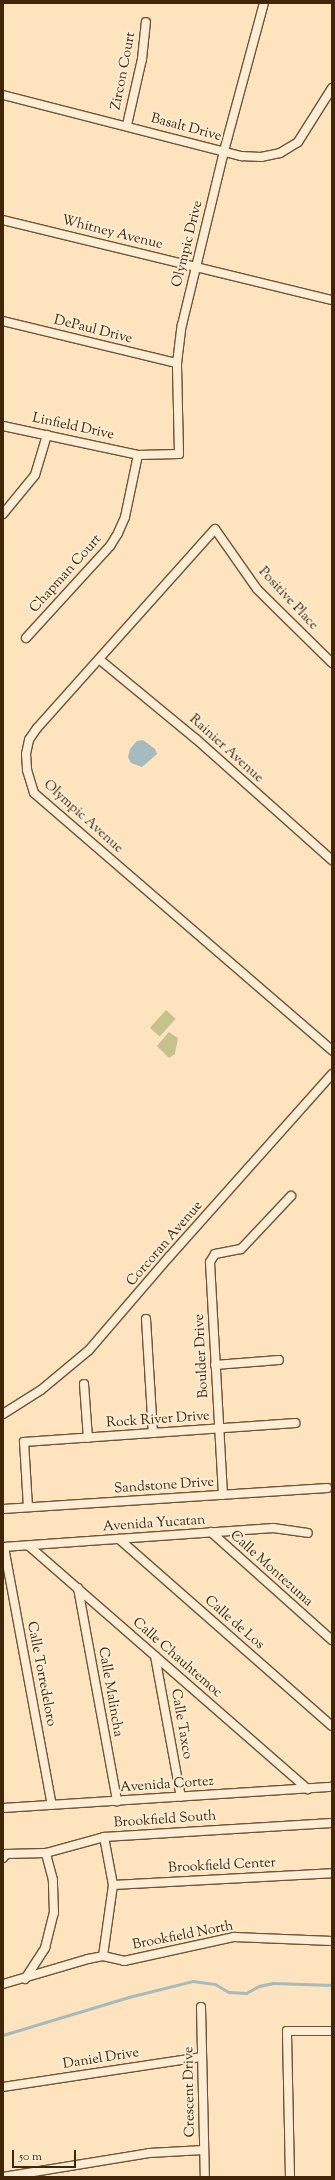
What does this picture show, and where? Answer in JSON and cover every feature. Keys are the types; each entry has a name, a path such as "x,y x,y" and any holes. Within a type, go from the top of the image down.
{"street":[{"name":"Olympic Drive","path":"138,454 179,454 177,363 182,325 224,151 264,3"},
{"name":"Zircon Court","path":"127,125 142,59 146,22"},
{"name":"Basalt Drive","path":"3,95 127,125 224,151 261,158 280,153 298,142 311,125 332,88"},
{"name":"Whitney Avenue","path":"3,220 332,300"},
{"name":"DePaul Drive","path":"3,321 177,363"},
{"name":"Linfield Drive","path":"3,426 138,454"},
{"path":"3,514 35,475 47,435"},
{"name":"Chapman Court","path":"26,638 110,546 118,533 125,517 138,454"},
{"name":"Olympic Avenue","path":"215,529 29,740 27,770 34,793 332,1050"},
{"name":"Positive Place","path":"215,529 257,589 332,663"},
{"name":"Rainier Avenue","path":"100,660 196,739 332,860"},
{"name":"Corcoran Avenue","path":"3,1414 41,1390 89,1350 114,1325 169,1257 332,1074"},
{"name":"Boulder Drive","path":"223,1495 210,1262 215,1254 241,1249 291,1196"},
{"path":"146,1319 153,1433"},
{"path":"215,1365 279,1360"},
{"path":"84,1384 88,1438"},
{"name":"Rock River Drive","path":"28,1507 24,1442 295,1423"},
{"name":"Sandstone Drive","path":"3,1509 327,1488"},
{"name":"Avenida Yucatan","path":"4,1547 273,1528 308,1533"},
{"name":"Calle Montezuma","path":"211,1532 332,1640"},
{"name":"Calle de Los","path":"119,1539 332,1726"},
{"name":"Calle Chauhtemoc","path":"29,1546 308,1789"},
{"name":"Calle Torredeloro","path":"4,1547 52,1805"},
{"name":"Calle Malincha","path":"78,1588 117,1801"},
{"name":"Calle Taxco","path":"155,1656 180,1796"},
{"name":"Avenida Cortez","path":"3,1808 332,1787"},
{"name":"Brookfield South","path":"3,1858 6,1854 46,1853 104,1837 332,1822"},
{"path":"103,1956 113,1885 104,1837"},
{"path":"3,1984 25,1979 45,1948 54,1913 52,1880 46,1853"},
{"name":"Brookfield Center","path":"113,1885 332,1873"},
{"name":"Brookfield North","path":"25,1979 88,1959 103,1956 124,1961 234,1937 332,1941"},
{"name":"Crescent Drive","path":"201,2007 205,2177"},
{"path":"290,2177 287,2032 332,2031"},
{"name":"Daniel Drive","path":"3,2087 202,2057"},
{"path":"3,2177 149,2153 204,2150"}],"shaded area":[{"path":"143,740 155,749 157,754 142,767 131,763 128,757 130,749 137,741"},
{"path":"166,1010 176,1019 160,1037 150,1028"},
{"path":"169,1032 178,1038 175,1054 169,1058 157,1046"}],"waterway":[{"path":"3,2035 129,1997 193,1981 215,1984 229,1992 246,1993 259,1986 273,1983 332,1985"}]}
